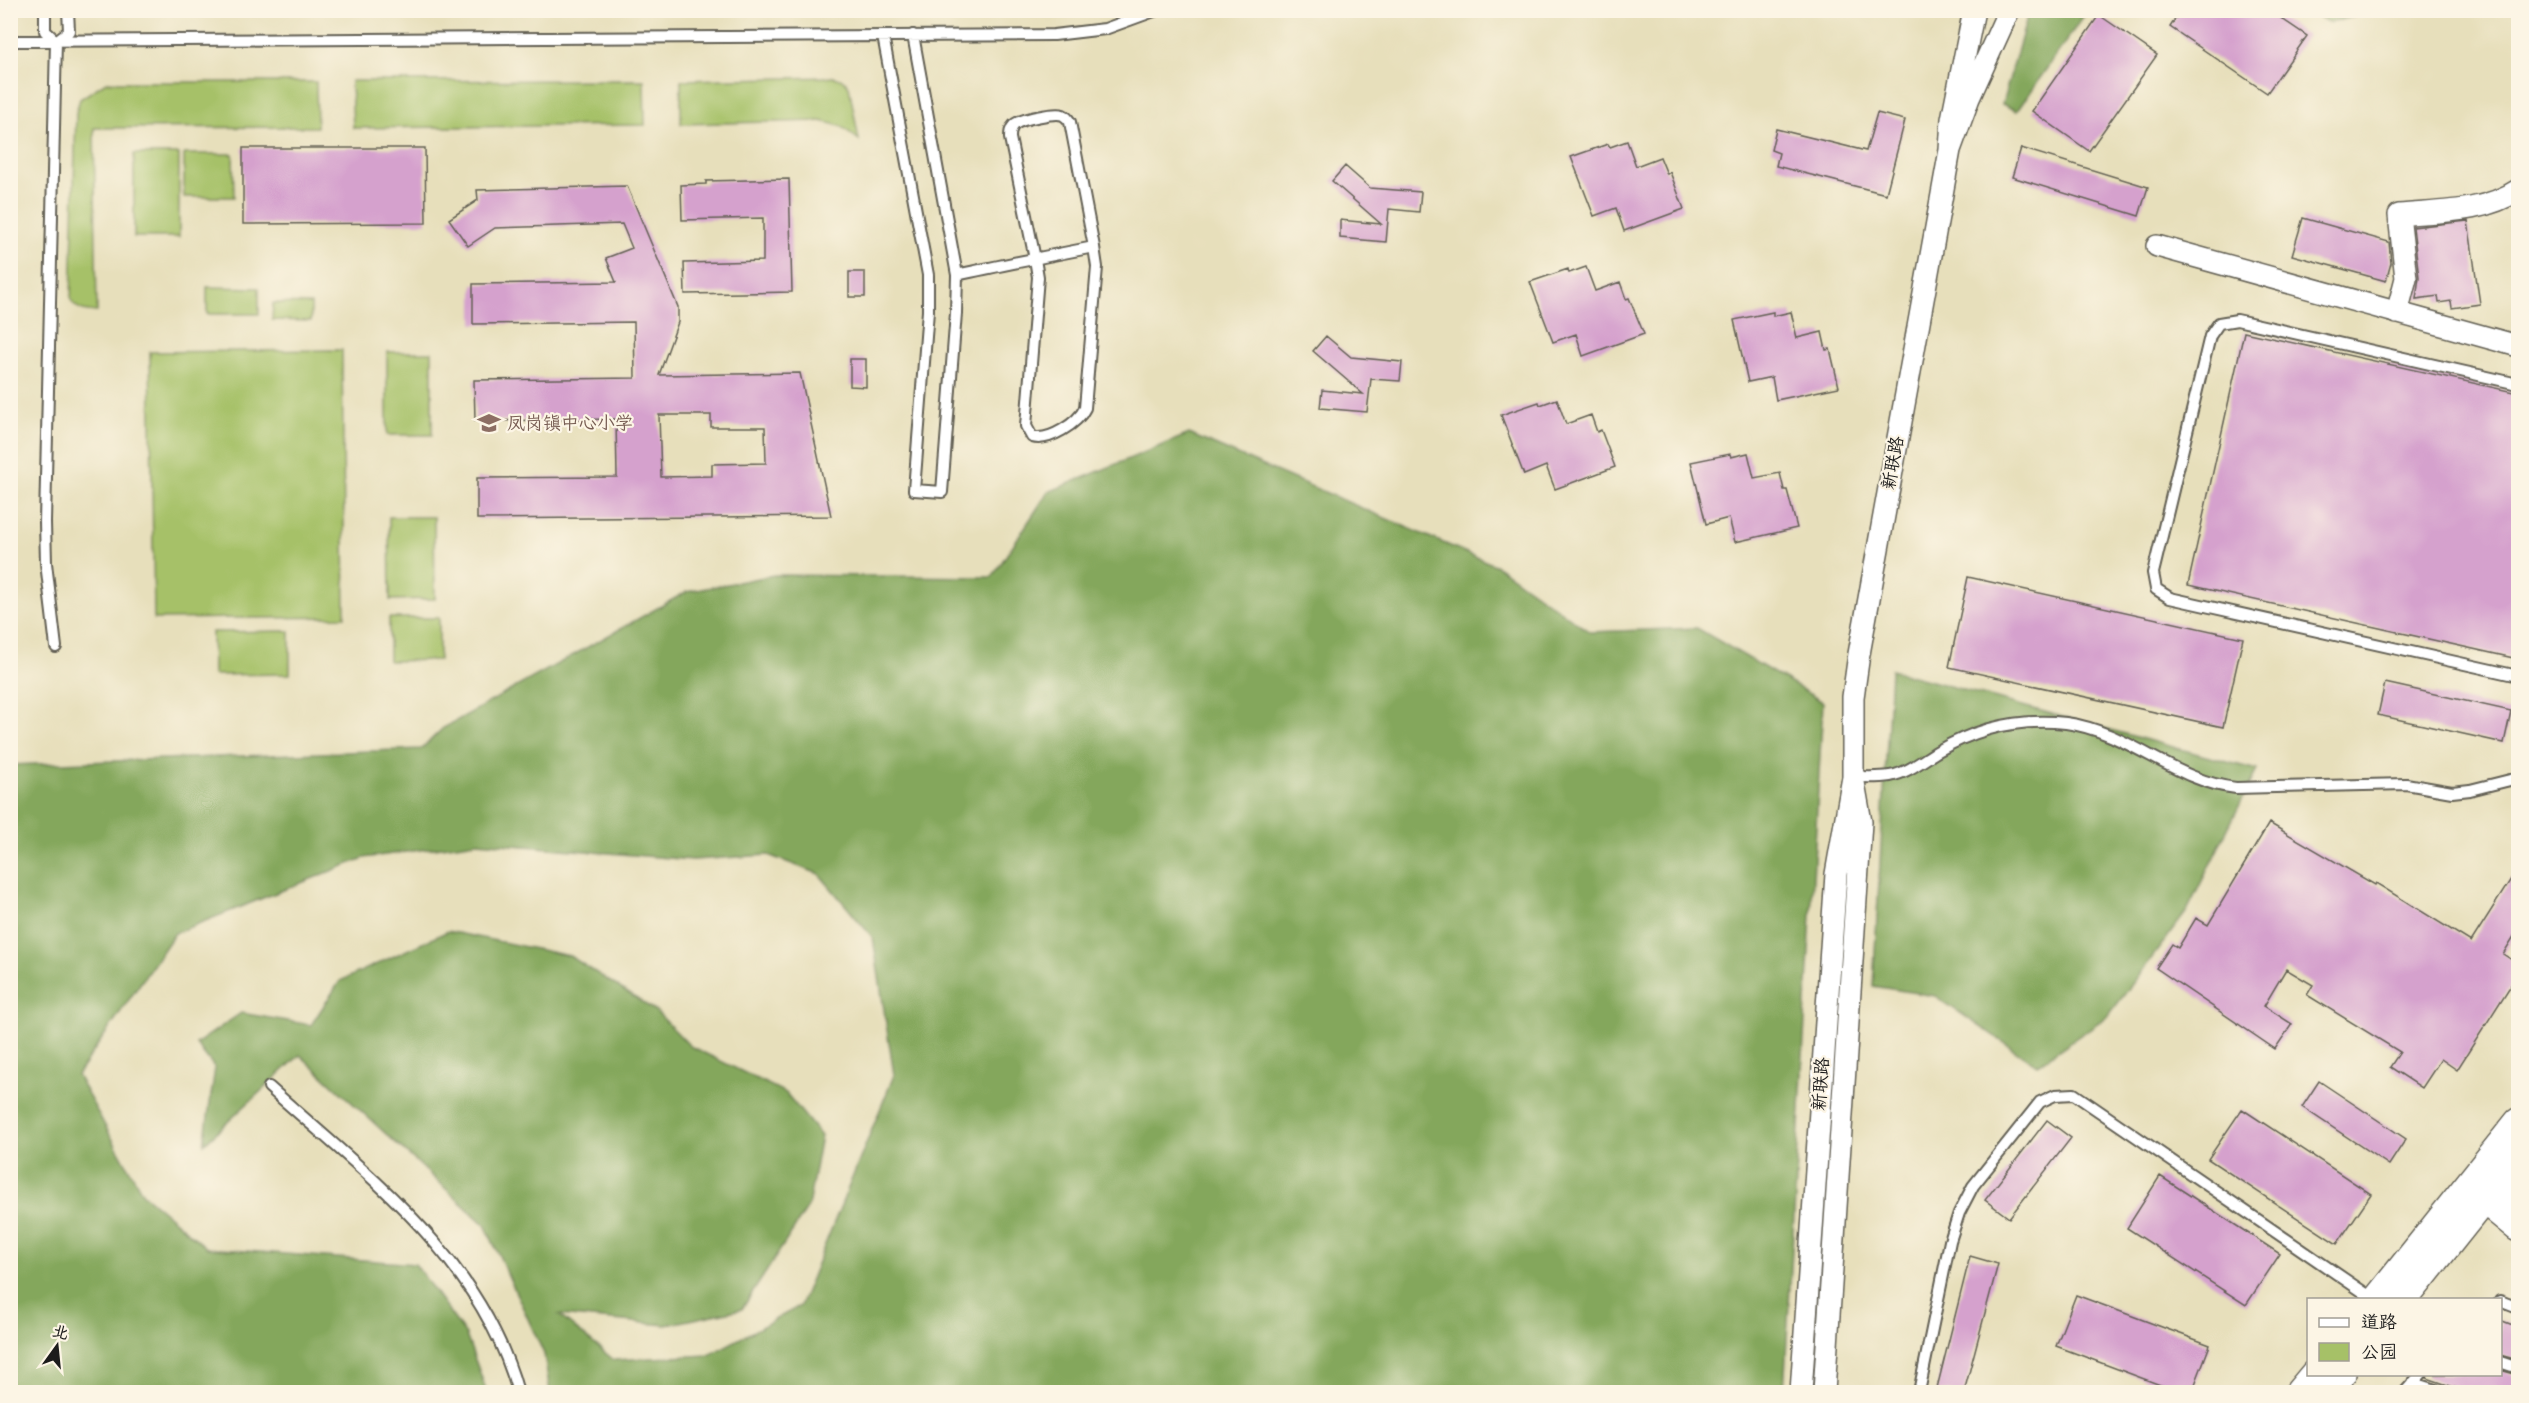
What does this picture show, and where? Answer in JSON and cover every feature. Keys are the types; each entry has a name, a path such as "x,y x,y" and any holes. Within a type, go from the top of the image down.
{"street":[{"name":"新联路","path":"1801,1392 1836,874 1853,777 1853,697 1950,150 1952,119 1974,10"},
{"name":"新联路","path":"1950,150 1969,98 2009,10"},
{"path":"2397,313 2406,278 2399,215 2484,206 2506,198 2518,190"},
{"path":"2157,246 2518,346"},
{"name":"新联路","path":"1824,1392 1861,822 1853,777"},
{"path":"2405,1298 2485,1187 2518,1122"},
{"path":"2376,1298 2485,1187 2518,1157"},
{"path":"2485,1187 2518,1200"},
{"path":"2485,1187 2518,1228"},
{"path":"2300,1392 2312,1376"},
{"path":"2328,1392 2340,1376"}],"lane":[{"path":"45,10 45,31 56,41 45,512 46,563 56,647"},
{"path":"56,41 69,31 68,10"},
{"path":"10,41 1080,33 1105,29 1157,10"},
{"path":"883,36 928,275 928,312 914,490 942,492 957,275 913,35"},
{"path":"1054,114 1063,115 1070,122 1094,247 1097,267 1085,408 1076,420 1045,438 1038,439 1032,437 1026,426 1038,277 1010,133 1011,128 1019,121 1054,114"},
{"path":"957,275 1094,247"},
{"path":"2518,384 2237,320 2219,323 2210,336 2153,573 2156,589 2170,598 2518,676"},
{"path":"1853,777 1891,776 1914,767 1961,738 1993,726 2066,723 2102,732 2137,747 2200,780 2219,786 2236,788 2406,784 2452,792 2518,778"},
{"path":"269,1087 388,1194 451,1260 477,1298 498,1337 518,1392"},
{"path":"1918,1392 1950,1241 1959,1213 1973,1186 2040,1102 2055,1095 2074,1094 2374,1298"},
{"path":"2502,1302 2518,1308"},
{"path":"2502,1363 2518,1368"},
{"path":"2405,1392 2418,1379 2442,1392"}],"green space":[{"path":"2029,11 2087,11 2017,111 2002,104"},
{"path":"2309,11 2377,11 2329,23"},
{"path":"835,77 845,81 849,86 859,140 841,126 821,121 681,124 681,80"},
{"path":"644,80 645,125 353,128 351,81"},
{"path":"106,82 316,82 317,127 94,128 97,312 79,308 71,300 76,112 80,99"},
{"path":"134,154 179,154 179,237 134,237"},
{"path":"184,154 233,154 234,197 184,197"},
{"path":"207,287 259,288 259,314 207,314"},
{"path":"273,303 311,304 311,321 272,320"},
{"path":"342,350 345,617 154,619 150,352"},
{"path":"387,352 432,352 432,435 387,435"},
{"path":"1189,434 1497,566 1590,632 1697,628 1823,702 1784,1392 550,1392 544,1354 485,1225 300,1055 204,1144 215,1068 196,1044 241,1013 311,1025 340,981 448,931 570,956 656,1011 690,1046 786,1093 821,1136 808,1207 742,1309 666,1325 559,1315 614,1360 709,1355 800,1306 894,1075 873,938 819,874 768,855 693,860 477,842 364,858 175,933 77,1075 143,1194 207,1248 415,1264 466,1335 487,1392 11,1392 10,765 421,749 443,728 686,592 774,575 992,577 1048,492"},
{"path":"389,517 434,517 435,599 390,600"},
{"path":"389,618 439,618 439,660 389,661"},
{"path":"290,631 290,674 213,675 212,632"},
{"path":"1891,670 2257,770 2187,911 2109,1015 2037,1065 1935,996 1873,986"}],"building":[{"path":"2181,10 2269,10 2307,36 2267,93 2170,27"},
{"path":"2099,15 2157,55 2089,151 2032,111"},
{"path":"1877,113 1905,120 1886,194 1776,166 1779,153 1771,150 1776,129 1866,151"},
{"path":"1627,141 1636,166 1660,157 1667,174 1670,172 1684,209 1624,231 1616,208 1594,216 1571,157 1608,144 1610,147"},
{"path":"243,148 425,148 426,223 243,224"},
{"path":"2021,148 2148,187 2139,216 2012,177"},
{"path":"1345,166 1370,188 1421,192 1419,212 1389,209 1386,242 1340,238 1340,220 1381,224 1332,181"},
{"path":"789,179 792,292 685,294 684,263 763,261 763,218 682,220 681,185 706,184 706,181"},
{"path":"627,186 678,307 678,322 659,375 800,373 831,516 477,519 477,478 617,477 616,419 475,421 474,380 635,378 634,322 473,324 473,284 616,282 606,258 632,248 622,224 495,228 468,246 449,219 478,200 477,190","holes":["659,415 711,415 711,427 765,427 766,463 712,464 712,476 661,477"]},
{"path":"2303,218 2389,242 2391,263 2386,281 2292,255"},
{"path":"2468,221 2480,304 2452,308 2451,301 2439,303 2438,296 2416,299 2419,277 2413,227"},
{"path":"1586,267 1595,291 1620,282 1644,334 1583,356 1576,334 1553,342 1530,282 1568,269 1569,273"},
{"path":"849,272 865,272 865,297 849,297"},
{"path":"1773,312 1773,316 1791,312 1797,338 1822,332 1826,350 1830,349 1839,387 1776,400 1772,377 1748,382 1734,320"},
{"path":"2244,332 2518,393 2518,659 2188,585"},
{"path":"1326,336 1351,357 1402,362 1400,381 1371,379 1367,412 1320,408 1322,390 1363,394 1313,351"},
{"path":"850,359 866,359 866,387 850,386"},
{"path":"1557,399 1566,424 1591,415 1597,432 1601,430 1615,467 1555,489 1546,466 1524,475 1501,415 1539,402 1540,405"},
{"path":"1748,453 1754,478 1780,473 1797,528 1735,542 1729,518 1706,524 1691,462 1730,454 1731,457"},
{"path":"1968,577 2243,638 2223,727 1949,667"},
{"path":"2385,683 2511,711 2504,743 2378,715"},
{"path":"2269,823 2375,885 2376,883 2471,942 2518,868 2518,930 2503,954 2518,964 2518,974 2457,1070 2441,1059 2422,1088 2390,1067 2400,1052 2307,995 2313,985 2286,969 2264,1006 2292,1024 2275,1049 2156,968 2172,944 2178,948 2196,918 2208,925"},
{"path":"2319,1081 2406,1139 2389,1165 2302,1107"},
{"path":"2242,1109 2371,1194 2337,1244 2208,1159"},
{"path":"2047,1120 2071,1138 2009,1218 1985,1200"},
{"path":"2160,1176 2280,1254 2246,1305 2127,1228"},
{"path":"1970,1256 1998,1264 1964,1392 1936,1392"},
{"path":"2076,1295 2210,1345 2192,1392 2179,1392 2056,1346"},
{"path":"2502,1321 2518,1327 2518,1360 2502,1356"},
{"path":"2502,1371 2518,1375 2518,1392 2468,1392 2427,1378 2428,1376 2502,1376"}],"place":[{"name":"凤岗镇中心小学","path":"489,423"}]}
